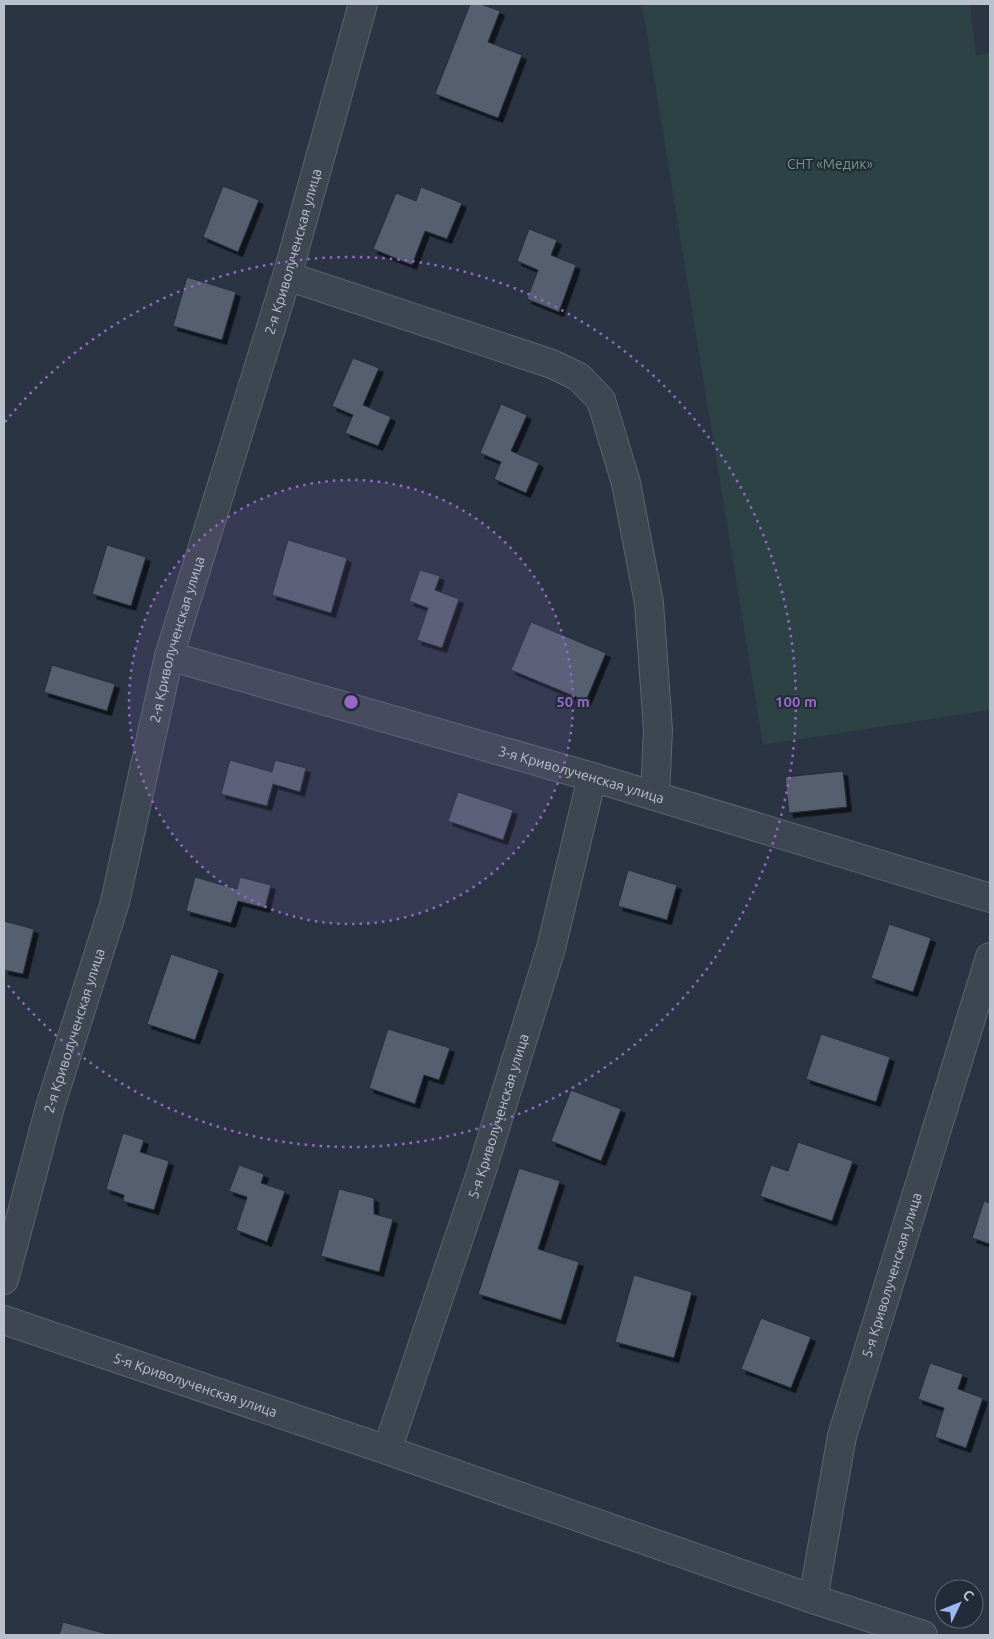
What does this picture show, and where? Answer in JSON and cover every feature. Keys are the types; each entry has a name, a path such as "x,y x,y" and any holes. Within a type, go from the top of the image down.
{"street":[{"name":"2-я Криволученская улица","path":"4,1280 50,1107 114,902 169,656 287,276 363,4"},
{"path":"287,276 552,364 579,377 601,400 626,483 649,603 658,730 655,796"},
{"name":"3-я Криволученская улица","path":"169,656 592,777 990,898"},
{"name":"5-я Криволученская улица","path":"387,1450 481,1173 551,948 592,777"},
{"name":"5-я Криволученская улица","path":"813,1599 842,1436 990,956"},
{"name":"5-я Криволученская улица","path":"4,1320 387,1450 813,1599 924,1635"}],"green space":[{"name":"СНТ «Медик»","path":"642,4 970,4 976,55 990,53 990,710 763,745"}],"building":[{"path":"470,4 481,4 500,11 488,42 522,55 498,118 435,94"},
{"path":"223,186 259,200 238,252 203,237"},
{"path":"421,187 462,203 447,239 425,231 412,265 373,249 396,193 416,201"},
{"path":"529,229 557,240 551,255 576,265 559,312 527,299 538,270 517,261"},
{"path":"187,277 236,292 222,340 173,326"},
{"path":"353,358 379,368 363,405 391,417 378,446 345,433 353,415 332,406"},
{"path":"501,404 527,415 511,451 539,463 526,493 494,479 501,462 480,453"},
{"path":"288,540 347,558 331,613 272,595"},
{"path":"107,545 146,557 131,606 92,594"},
{"path":"420,570 440,576 435,590 459,599 442,648 417,640 428,608 409,601"},
{"path":"531,622 606,653 586,701 511,670"},
{"path":"52,665 115,684 107,711 44,692"},
{"path":"230,760 272,772 275,760 306,768 300,792 273,784 267,806 221,794"},
{"path":"843,771 847,807 789,813 785,777"},
{"path":"458,792 513,810 503,840 448,821"},
{"path":"628,870 677,885 667,920 618,906"},
{"path":"195,877 237,889 240,877 271,885 265,908 238,901 231,923 186,911"},
{"path":"4,921 34,929 23,974 4,970"},
{"path":"889,924 931,938 913,992 871,978"},
{"path":"171,954 219,970 195,1040 147,1024"},
{"path":"388,1029 450,1048 439,1080 424,1075 415,1104 369,1088"},
{"path":"821,1034 890,1057 876,1102 806,1079"},
{"path":"571,1090 621,1109 601,1161 551,1141"},
{"path":"123,1133 144,1140 140,1152 169,1161 154,1210 123,1201 124,1195 106,1189"},
{"path":"798,1142 853,1161 832,1221 760,1196 771,1165 788,1171"},
{"path":"239,1165 264,1174 261,1183 285,1191 267,1242 236,1230 247,1197 229,1191"},
{"path":"519,1168 560,1181 538,1249 579,1262 561,1320 478,1294"},
{"path":"339,1189 374,1198 374,1214 393,1219 379,1272 321,1256"},
{"path":"984,1201 990,1203 990,1244 972,1238"},
{"path":"634,1275 692,1292 674,1358 615,1342"},
{"path":"761,1318 811,1337 791,1388 741,1369"},
{"path":"930,1363 963,1374 958,1389 983,1398 966,1448 935,1437 944,1408 918,1399"},
{"path":"63,1622 111,1635 59,1635"}]}
